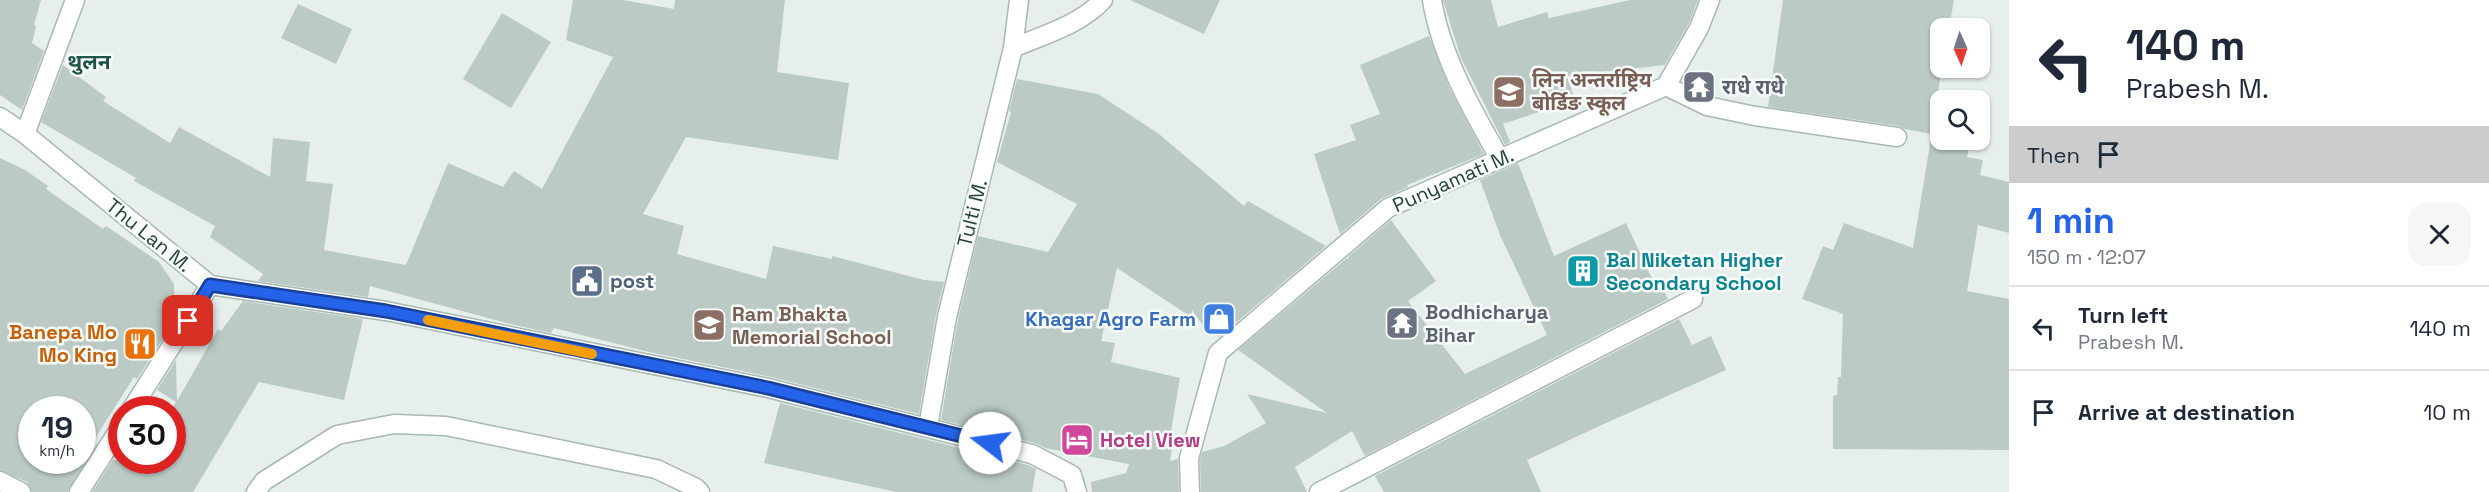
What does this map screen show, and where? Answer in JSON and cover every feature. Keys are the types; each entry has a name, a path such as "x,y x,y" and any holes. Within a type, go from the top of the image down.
{"street":[{"path":"25,134 75,0"},
{"name":"Tulti M.","path":"928,427 947,317 1013,48 1019,0"},
{"path":"1013,48 1073,22 1093,10 1102,0"},
{"path":"1432,0 1436,22 1471,108 1500,159"},
{"path":"1710,0 1700,28 1666,86 1707,106 1755,116 1896,137"},
{"name":"Punyamati M.","path":"1190,492 1189,458 1218,353 1388,208 1666,86"},
{"name":"Thu Lan M.","path":"0,117 25,134 210,285 386,311 768,388 1032,454 1072,475 1077,492"},
{"path":"140,396 210,285"},
{"path":"1320,492 1692,299"},
{"path":"256,492 264,481 337,435 394,424 446,426 656,470 700,492"},
{"path":"79,492 108,447"},
{"path":"0,480 21,492"}],"building":[{"path":"0,0 41,0 32,43 44,51 22,110 0,95"},
{"path":"573,0 623,0 674,9 675,0 785,0 777,72 849,83 838,160 686,137 643,214 684,226 677,254 766,279 773,246 832,259 832,256 924,280 944,282 919,414 771,377 649,352 554,328 551,333 514,325 370,286 368,297 258,281 263,274 210,237 215,226 134,181 136,178 41,122 63,65 106,97 103,101 170,143 179,127 270,177 273,138 310,142 306,181 333,184 324,250 406,265 448,163 503,187 514,171 542,189 613,57 566,40"},
{"path":"1130,0 1220,0 1204,34"},
{"path":"1443,0 1491,0 1498,27 1547,12 1549,18 1630,0 1698,0 1689,23 1665,65 1567,76 1575,100 1503,124 1510,142 1505,145 1461,58"},
{"path":"1783,0 1954,0 1951,18 1930,18 1930,78 1940,78 1938,90 1930,90 1930,134 1899,126 1768,107"},
{"path":"298,4 352,29 336,64 281,38"},
{"path":"502,13 551,42 511,108 463,79"},
{"path":"1429,36 1449,87 1484,154 1407,185 1408,187 1381,199 1340,234 1314,154 1356,140 1350,125 1380,114 1360,65"},
{"path":"1017,79 1098,94 1159,134 1244,206 1248,201 1326,246 1219,337 1202,324 1192,310 1191,317 1117,268 1101,341 1115,343 1111,362 1180,378 1170,437 1174,437 1170,461 1178,459 1179,492 1092,492 1091,482 1126,473 1129,464 1045,448 1035,443 941,420 958,319 978,236 1048,252 1077,204 997,162 1011,112 1009,111"},
{"path":"1930,144 1930,150 1969,150 1967,157 1983,160 1980,175 2009,182 2009,233 1978,225 1967,291 2009,299 2009,450 1833,449 1833,396 1837,395 1838,377 1841,377 1843,314 1802,299 1823,246 1833,250 1844,223 1913,248"},
{"path":"0,158 25,170 48,186 46,189 103,229 106,226 159,262 174,284 175,320 137,379 134,377 122,396 108,396 108,418 96,437 96,396 18,396 18,474 78,474 68,492 32,492 27,482 0,470"},
{"path":"1518,163 1554,256 1626,223 1654,283 1659,281 1668,299 1365,456 1352,431 1295,467 1307,492 1201,492 1200,459 1202,452 1224,446 1266,423 1247,394 1327,413 1238,350 1347,258 1349,259 1348,257 1391,220 1436,281 1408,301 1465,374 1547,335 1500,235 1480,180"},
{"path":"243,301 363,319 344,400 259,382 193,492 92,492 108,468 108,474 186,474 186,396 180,396 218,329 221,331"},
{"path":"1679,319 1692,345 1711,336 1726,370 1527,460 1541,492 1384,492 1375,476"},
{"path":"176,360 177,396 166,396 157,390"},
{"path":"780,403 1028,465 1036,469 1032,492 896,492 764,463"}],"slow traffic":[{"path":"428,320 592,354"}],"place":[{"name":"राधे राधे","path":"1699,87"},
{"name":"लिन अन्तर्राष्ट्रिय बोर्डिङ स्कूल","path":"1509,92"},
{"name":"Bal Niketan Higher Secondary School","path":"1583,271"},
{"name":"post","path":"587,281"},
{"name":"Khagar Agro Farm","path":"1219,319"},
{"name":"Bodhicharya Bihar","path":"1402,323"},
{"name":"Ram Bhakta Memorial School","path":"709,325"},
{"name":"Banepa Mo Mo King","path":"140,344"},
{"name":"Hotel View","path":"1077,440"}],"district":[{"name":"थुलन","path":"89,61"}],"route":[{"path":"188,321 210,285 386,311 768,388 990,443"}]}
